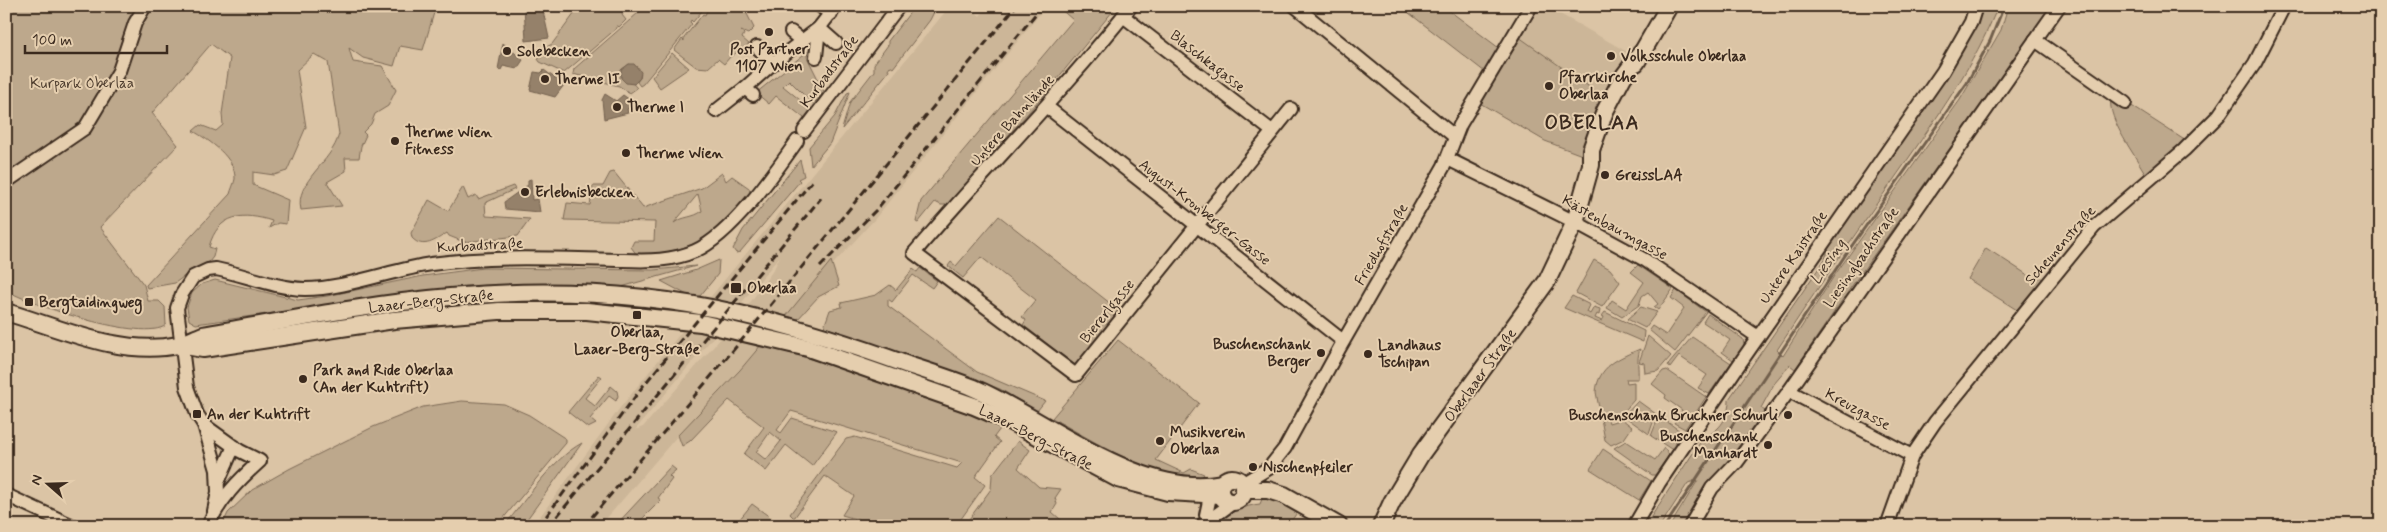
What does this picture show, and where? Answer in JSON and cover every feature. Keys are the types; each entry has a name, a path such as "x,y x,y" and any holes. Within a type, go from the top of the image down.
{"main road":[{"name":"Oberlaaer Straße","path":"1381,526 1392,502 1421,454 1547,281 1575,222 1591,165 1599,153 1641,54 1669,6"},
{"name":"Laaer-Berg-Straße","path":"6,312 122,346 157,348 180,345 202,335 363,308 452,297 511,293 572,294 686,305 780,324 849,344 972,387 1010,405 1084,447 1132,470 1187,486 1206,486 1231,492"},
{"name":"Laaer-Berg-Straße","path":"180,345 203,349 401,319 499,311 586,311 673,320 768,338 836,357 999,416 1118,479 1168,492 1204,495 1231,492"},
{"path":"1231,492 1277,492 1339,526"}],"street":[{"path":"6,182 85,128 119,71 135,23 145,6"},
{"name":"Kurbadstraße","path":"218,482 204,425 197,414 187,387 180,345 179,301 193,277 208,270 216,269 281,286 314,289 407,268 455,261 520,258 649,261 672,258 696,250 716,238 734,222 899,6"},
{"path":"1296,6 1454,136"},
{"name":"Friedhofstraße","path":"1197,526 1231,492 1269,468 1285,448 1343,341 1448,159 1454,136 1531,6"},
{"name":"Untere Kaistraße","path":"1634,526 1659,482 1943,71 1971,22 1976,6"},
{"name":"Liesingbachstraße","path":"1690,526 1712,488 1737,462 2059,6"},
{"name":"Scheunenstraße","path":"1887,526 1912,456 1935,422 2094,227 2184,150 2219,115 2256,63 2284,6"},
{"path":"816,57 819,28 829,9"},
{"name":"Untere Bahnlände","path":"914,253 944,217 1047,107 1127,11"},
{"name":"Blaschkagasse","path":"1127,11 1272,131"},
{"path":"716,111 749,91 773,63 819,28"},
{"path":"819,28 836,43"},
{"path":"791,32 802,41"},
{"path":"2035,40 2125,102"},
{"path":"757,47 773,63"},
{"name":"August-Kronberger-Gasse","path":"1047,107 1343,341"},
{"name":"Biererlgasse","path":"914,253 1076,375 1291,109"},
{"name":"Kästenbaumgasse","path":"1448,159 1575,222 1645,260 1758,337"},
{"name":"Kreuzgasse","path":"1788,391 1912,456"},
{"path":"204,425 260,461 233,486 214,512 208,526"},
{"path":"214,512 218,482 234,446"},
{"path":"1269,468 1271,482 1277,492"},
{"path":"6,495 73,526"},
{"path":"1204,495 1208,501 1204,520"}],"shaded area":[{"path":"524,6 542,6 549,38 526,41"},
{"path":"950,6 968,6 980,16 988,6 1046,6 874,220 785,316 747,307 774,269 780,256 739,306 708,300"},
{"name":"Volksschule Oberlaa","path":"1539,6 1546,6 1636,57 1608,100 1519,37"},
{"name":"Solebecken","path":"503,43 523,60 517,69 503,66 501,70 498,69"},
{"path":"629,64 634,64 641,72 640,78 634,84 626,83 621,78 621,70"},
{"name":"Therme II","path":"544,70 564,85 555,97 530,90 534,72 541,73"},
{"name":"Therme I","path":"605,94 616,101 623,95 637,105 627,109 628,113 604,119 602,100"},
{"name":"Erlebnisbecken","path":"531,179 532,200 538,199 540,212 505,209 504,202 528,185 528,180"},
{"path":"683,330 715,335 635,430 643,427 722,337 761,345 740,370 678,435 600,526 533,526 620,408"}],"green space":[{"name":"Kurpark Oberlaa","path":"6,6 436,6 423,50 400,46 394,66 363,58 349,48 353,62 382,66 396,90 388,106 375,114 371,124 363,132 366,135 361,146 359,158 345,158 346,171 327,182 342,206 301,210 300,200 303,190 329,154 339,134 328,62 314,54 297,70 306,127 287,171 274,175 253,172 253,185 288,200 286,224 278,223 269,228 272,221 252,216 242,216 226,221 213,236 209,247 215,249 213,257 209,262 195,268 175,283 147,288 146,285 230,194 235,181 234,171 226,157 214,145 193,131 200,125 216,131 223,125 222,114 230,58 211,44 152,113 178,145 100,227 144,285 148,301 159,301 165,307 166,325 154,329 136,329 87,320 19,297 6,290"},
{"path":"580,6 626,6 622,15 626,20 619,27 617,25 617,28 564,73 540,62 538,59 542,57 539,51 552,44"},
{"path":"646,6 706,6 693,22 691,20 692,24 643,84 640,86 637,82 640,78 639,68 629,64 621,70 637,88 630,93 619,86 573,74 574,69"},
{"path":"709,6 756,6 746,12 754,28 748,34 741,31 744,34 742,38 749,44 730,57 724,64 718,59 708,68 696,67 674,50 682,39 684,41 684,38 703,14 705,15"},
{"path":"915,6 937,6 930,20 893,68 890,66 889,71 842,129 850,102 874,71 874,64 888,45 888,41"},
{"path":"1057,6 1117,6 1043,96 947,205 935,202 918,223 916,222 921,201 1073,20"},
{"path":"1400,6 1443,6 1499,48 1485,72"},
{"path":"1980,6 1998,6 1967,70 1777,350 1783,356 1834,276 1960,100 2001,30 2008,6 2051,6 1795,369 1790,365 1774,384 1761,408 1765,411 1727,462 1729,464 1685,526 1670,526 1698,480 1688,483 1660,526 1645,526 1703,438 1715,431 1723,422 1729,406 1729,399 1825,259 1830,242"},
{"path":"1519,37 1605,98 1592,126 1582,155 1545,141 1478,102"},
{"path":"808,51 807,57 824,91 817,101 815,100 814,105 789,80 783,86 811,109 804,118 776,96 769,104 756,93"},
{"path":"672,53 689,68 660,88 652,77"},
{"path":"850,92 830,143 811,166 809,147 835,116 847,93"},
{"path":"2111,99 2127,103 2186,141 2146,175 2113,117"},
{"path":"800,160 804,176 798,179 800,181 740,252 736,253 733,249 743,230"},
{"path":"614,172 643,208 702,188 722,173 726,181 732,176 749,188 750,192 728,221 702,240 672,251 637,255 631,247 634,241 654,241 655,222 564,220 567,203 590,205 593,186 603,186 610,173","holes":["698,194 702,211 696,215 674,223"]},
{"path":"513,186 515,189 485,203 486,216 530,219 518,236 464,242 449,236 447,233 425,244 416,242 412,238 411,233 429,200 448,211 463,187 468,199 476,195 478,199"},
{"path":"999,216 1120,311 1075,365 1023,325 1026,320 1022,317 1036,300 981,257 963,278 948,266 951,262 956,266"},
{"path":"1986,248 2034,279 2037,275 2044,280 2017,310 1968,279"},
{"path":"719,260 718,274 700,296 691,297 661,281 696,270"},
{"path":"1594,260 1610,269 1620,282 1602,307 1576,293"},
{"path":"831,261 839,286 818,297 798,319 786,316"},
{"path":"1638,265 1673,289 1658,310 1654,307 1658,304 1648,292 1642,296 1639,305 1622,317 1607,308 1612,300 1626,309 1644,282 1631,272"},
{"path":"696,266 621,287 550,284 465,286 196,324 189,320 187,307 192,293 202,284 215,280 298,300 327,296 423,276 483,268 653,270"},
{"path":"920,268 937,281 932,288 913,275 892,302 888,299 888,306 977,372 1045,401 1037,411 1000,389 824,327 830,310 842,307 841,303 876,295 890,285 896,290 913,269 917,272"},
{"path":"1676,290 1706,312 1675,352 1649,330 1652,326 1666,335 1684,308 1671,298"},
{"path":"1572,296 1590,305 1587,312 1590,314 1594,307 1600,309 1599,315 1597,314 1595,318 1602,321 1604,317 1602,316 1605,312 1644,331 1643,342 1564,308"},
{"path":"554,300 637,304 636,309 291,328 327,320 443,304"},
{"path":"1641,307 1657,312 1645,328 1627,319"},
{"path":"1708,314 1743,339 1744,345 1733,360 1722,352 1730,340 1703,322"},
{"path":"1648,336 1671,356 1658,371 1645,373 1644,363 1639,362"},
{"path":"1692,337 1731,363 1709,394 1698,388 1707,375 1679,356 1670,368 1668,365"},
{"path":"1118,340 1199,403 1156,460 1184,473 1191,469 1204,474 1200,480 1160,471 1141,464 1105,448 1052,418"},
{"path":"761,345 832,365 989,421 1000,429 994,437 1000,442 975,477 985,485 956,526 879,526 842,515 854,496 825,476 794,518 790,514 846,439 855,437 957,468 962,463 791,411 777,430 781,433 792,418 837,432 812,466 786,445 766,471 744,454 764,427 729,400 690,441 682,446 678,435 740,370","holes":["770,432 781,441 766,460 756,452"]},
{"path":"1640,349 1638,379 1626,379 1627,383 1634,382 1634,400 1620,416 1611,419 1610,414 1607,415 1609,423 1622,419 1632,427 1624,439 1611,445 1605,440 1596,392 1598,383 1605,369 1611,364"},
{"path":"1667,370 1706,397 1685,429 1674,423 1682,410 1665,398 1666,395 1652,384 1663,371"},
{"path":"599,375 602,377 585,398 595,406 611,386 617,391 618,396 616,401 609,396 590,419 596,424 588,428 568,412"},
{"path":"462,401 504,404 529,415 566,439 566,443 497,526 222,526 228,513 252,490 289,469 373,427 423,407"},
{"path":"1638,401 1656,414 1649,434 1624,416"},
{"path":"1659,416 1683,433 1671,449 1651,436"},
{"path":"1018,441 1030,450 1018,468 1039,487 1061,489 1055,498 1057,504 1052,512 1068,526 964,526 991,489 992,475"},
{"path":"1626,441 1655,460 1664,448 1669,455 1655,475 1652,475 1614,448"},
{"path":"582,443 522,526 504,526 550,469 571,450"},
{"path":"1603,449 1651,481 1639,500 1590,469"},
{"path":"671,466 676,470 669,476 672,479 658,498 661,500 635,526 615,526"},
{"path":"1262,499 1275,499 1298,511 1288,526 1266,526 1261,522 1259,526 1218,526 1216,523 1236,510 1260,504"},
{"path":"752,504 774,520 769,526 747,526 739,520"}],"waterway":[{"name":"Liesing","path":"1665,526 1846,254 1967,83 1990,41 2004,6"}],"railway":[{"path":"584,526 741,341 1016,6"},
{"path":"820,267 877,209 1042,6"},
{"path":"539,526 643,386 814,179"},
{"path":"549,526 821,198"}],"place":[{"name":"Post Partner 1107 Wien","path":"769,32"},
{"name":"Solebecken","path":"507,51"},
{"name":"Volksschule Oberlaa","path":"1611,56"},
{"name":"Therme II","path":"545,79"},
{"name":"Pfarrkirche Oberlaa","path":"1549,86"},
{"name":"Therme I","path":"617,107"},
{"name":"Therme Wien Fitness","path":"395,141"},
{"name":"Therme Wien","path":"626,153"},
{"name":"GreissLAA","path":"1605,175"},
{"name":"Erlebnisbecken","path":"525,192"},
{"name":"Oberlaa","path":"736,288"},
{"name":"Bergtaidingweg","path":"29,302"},
{"name":"Oberlaa, Laaer-Berg-Straße","path":"637,315"},
{"name":"Buschenschank Berger","path":"1321,353"},
{"name":"Landhaus Tschipan","path":"1368,354"},
{"name":"Park and Ride Oberlaa (An der Kuhtrift)","path":"303,379"},
{"name":"An der Kuhtrift","path":"197,414"},
{"name":"Buschenschank Bruckner Schurli","path":"1788,415"},
{"name":"Musikverein Oberlaa","path":"1160,441"},
{"name":"Buschenschank Manhardt","path":"1768,445"},
{"name":"Nischenpfeiler","path":"1253,467"}],"district":[{"name":"OBERLAA","path":"1592,122"}]}
